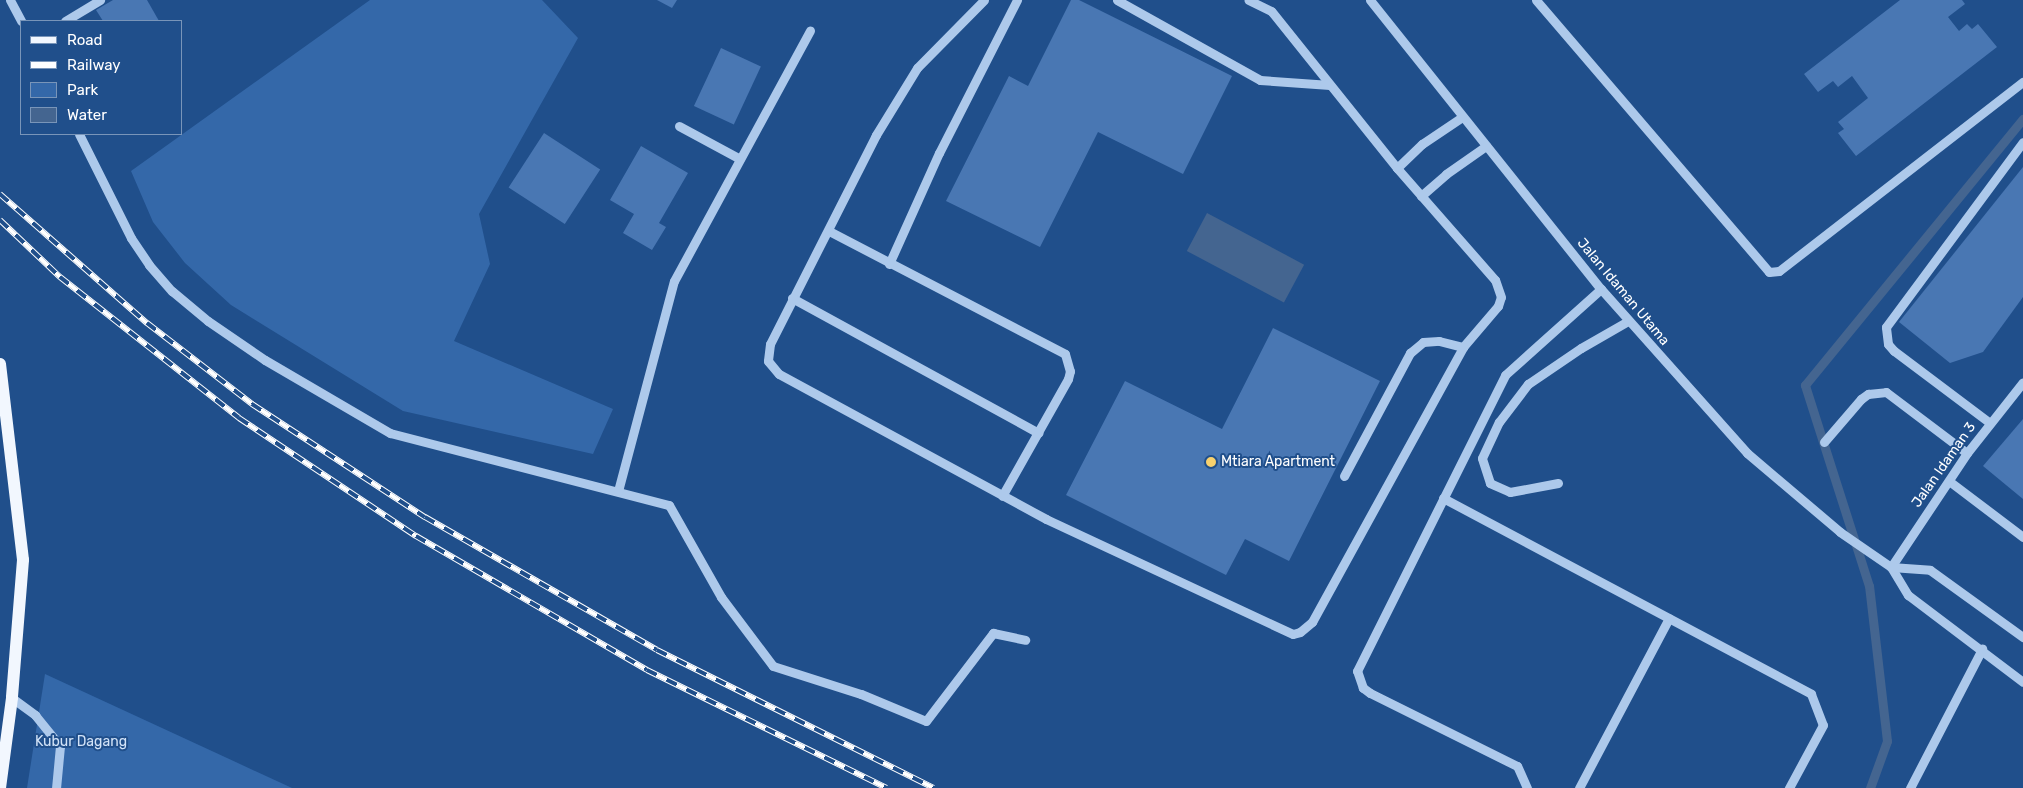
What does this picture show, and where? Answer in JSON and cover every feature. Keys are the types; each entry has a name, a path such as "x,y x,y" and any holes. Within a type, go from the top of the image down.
{"main road":[{"path":"0,364 23,560 12,698 0,788"}],"street":[{"path":"10,0 20,20"},
{"path":"67,20 100,0"},
{"path":"984,0 917,68 876,135 829,231 792,298 770,344 768,361 772,369 1002,496 1285,633 1300,632 1312,622 1464,347 1498,306 1500,288 1397,168 1262,0"},
{"path":"890,264 939,153 1017,0"},
{"path":"1117,0 1260,80 1330,85"},
{"path":"1248,0 1271,11"},
{"name":"Jalan Idaman Utama","path":"1370,0 1601,289 1748,452 1840,532 1891,567 1908,595 1982,649 2023,682"},
{"path":"1536,0 1769,272 1778,271 2023,82"},
{"path":"618,491 674,281 810,30"},
{"path":"1397,168 1422,144 1462,117"},
{"path":"679,126 740,159"},
{"path":"80,135 131,238 149,265 172,291 208,321 265,360 390,433 669,505 721,597 773,666 861,694 926,721 993,633 1026,640"},
{"path":"1990,423 1894,351 1888,344 1886,327 2023,142"},
{"path":"1421,196 1446,174 1486,146"},
{"path":"829,231 1065,354 1070,371 1068,380 1040,433 1002,496"},
{"path":"1527,788 1517,766 1370,693 1359,680 1360,662 1505,375 1601,289"},
{"path":"792,298 1040,433"},
{"path":"1558,483 1510,492 1490,483 1482,458 1499,422 1528,384 1581,348 1628,321"},
{"path":"1344,476 1410,352 1423,342 1439,341 1464,347"},
{"name":"Jalan Idaman 3","path":"1891,567 1949,482 1966,453 2023,382"},
{"path":"1824,442 1868,394 1886,392 1966,453"},
{"path":"1949,482 2023,537"},
{"path":"1443,498 1812,694 1823,725 1788,788"},
{"name":"Jalan Idaman Utama","path":"1891,567 1930,570 2023,637"},
{"path":"1579,788 1669,618"},
{"path":"1910,788 1982,649"},
{"path":"12,698 35,715 60,746 56,788"}],"green space":[{"path":"370,0 542,0 578,38 479,214 490,264 454,341 613,409 593,454 403,411 231,305 185,263 153,222 131,171"},
{"name":"Kubur Dagang","path":"45,674 292,788 27,788"}],"water":[{"path":"1207,213 1304,265 1284,303 1187,251"}],"building":[{"path":"113,0 147,0 158,20 102,20 96,10"},
{"path":"657,0 677,0 672,8"},
{"path":"1071,0 1079,0 1232,76 1183,174 1098,132 1040,247 946,201 1009,76 1028,86"},
{"path":"1900,0 1962,0 1965,4 1948,17 1959,31 1967,24 1972,29 1978,24 1997,47 1856,156 1838,133 1844,129 1838,122 1868,98 1852,76 1838,87 1833,81 1818,92 1804,74"},
{"path":"721,48 761,67 734,125 694,106"},
{"path":"544,133 600,169 565,224 509,188"},
{"path":"641,146 688,173 659,223 666,227 652,250 623,233 634,214 610,200"},
{"path":"2023,167 2023,297 1983,352 1950,363 1899,322"},
{"name":"Mtiara Apartment","path":"1273,328 1380,381 1289,561 1245,539 1226,575 1066,495 1125,381 1222,429"},
{"path":"2023,419 2023,499 1983,466"}],"waterway":[{"path":"1870,788 1887,741 1869,586 1805,385 2023,119"}],"railway":[{"path":"0,194 147,323 252,404 425,517 657,650 934,788"},
{"path":"0,220 60,277 239,418 416,536 647,670 887,788"}],"place":[{"name":"Mtiara Apartment","path":"1211,462"}]}
